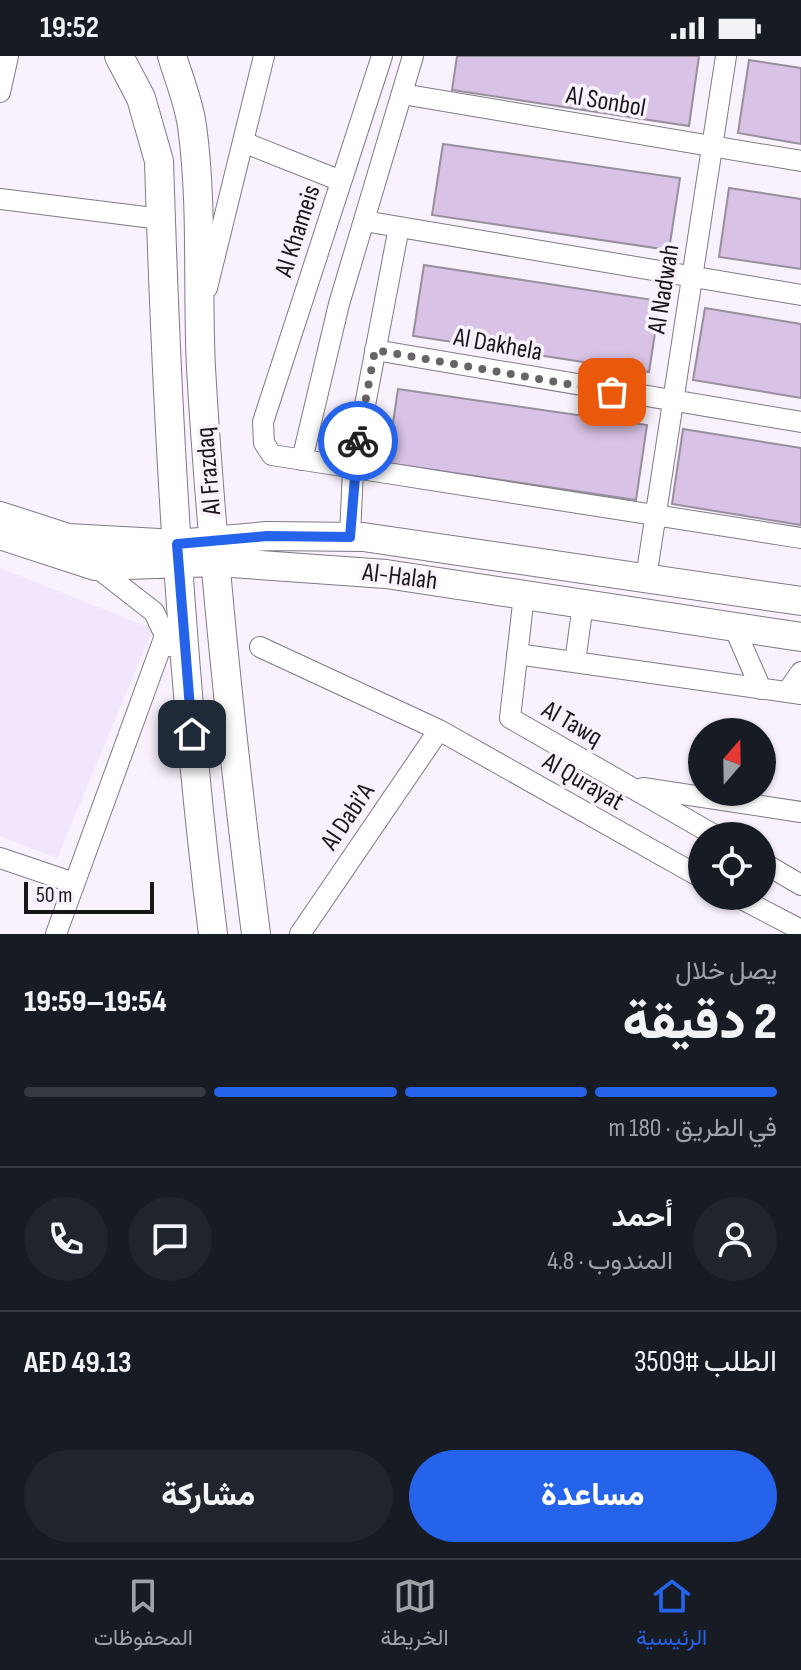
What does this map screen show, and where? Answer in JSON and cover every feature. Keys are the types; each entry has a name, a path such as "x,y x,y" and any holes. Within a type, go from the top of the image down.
{"main road":[{"name":"Al Frazdaq","path":"119,56 141,98 159,161 177,554 213,934"},
{"name":"Al Frazdaq","path":"172,56 192,124 200,316 231,743 256,934"},
{"name":"Al-Halah","path":"0,516 68,538 177,554"},
{"name":"Al-Halah","path":"0,535 95,566 177,554 216,552 386,574 801,637"},
{"name":"Al-Halah","path":"216,552 267,536 350,537 801,601"}],"street":[{"path":"0,92 8,56"},
{"path":"200,316 264,56"},
{"name":"Al Khameis","path":"302,460 272,455 264,443 263,422 382,56"},
{"path":"413,56 339,304 302,460 801,538"},
{"name":"Al Nadwah","path":"646,578 726,56"},
{"name":"Al Sonbol","path":"402,94 801,161"},
{"path":"243,142 341,181"},
{"path":"0,199 161,219"},
{"path":"364,221 801,295"},
{"path":"350,537 353,468 399,227"},
{"name":"Al Dakhela","path":"375,350 801,422"},
{"name":"Al Frazdaq","path":"95,566 154,612 166,633 189,706"},
{"name":"Al Tawq","path":"524,595 510,718 692,822"},
{"path":"575,662 583,604"},
{"path":"734,627 761,689"},
{"path":"56,934 166,633"},
{"name":"Al Qurayat","path":"260,647 439,730 688,870"},
{"path":"517,654 794,693 801,672"},
{"name":"Al Dabi'A","path":"300,934 439,730"},
{"path":"629,786 801,812"},
{"path":"0,858 74,883"},
{"path":"776,870 801,885"},
{"path":"763,910 801,930"}],"shaded area":[{"path":"0,568 153,629 57,858 0,836"}],"building":[{"path":"457,56 699,56 689,126 452,90"},
{"path":"749,60 801,68 801,144 738,133"},
{"path":"443,144 680,178 669,250 432,215"},
{"path":"729,188 801,199 801,269 719,257"},
{"path":"424,265 660,301 649,372 413,336"},
{"path":"705,308 801,324 801,398 693,380"},
{"path":"398,389 647,425 636,500 387,463"},
{"path":"683,429 801,448 801,525 672,504"}],"way so far":[{"path":"358,441 375,350 612,392"}],"route":[{"path":"192,734 177,544 267,536 350,537 353,468 358,441"}]}
